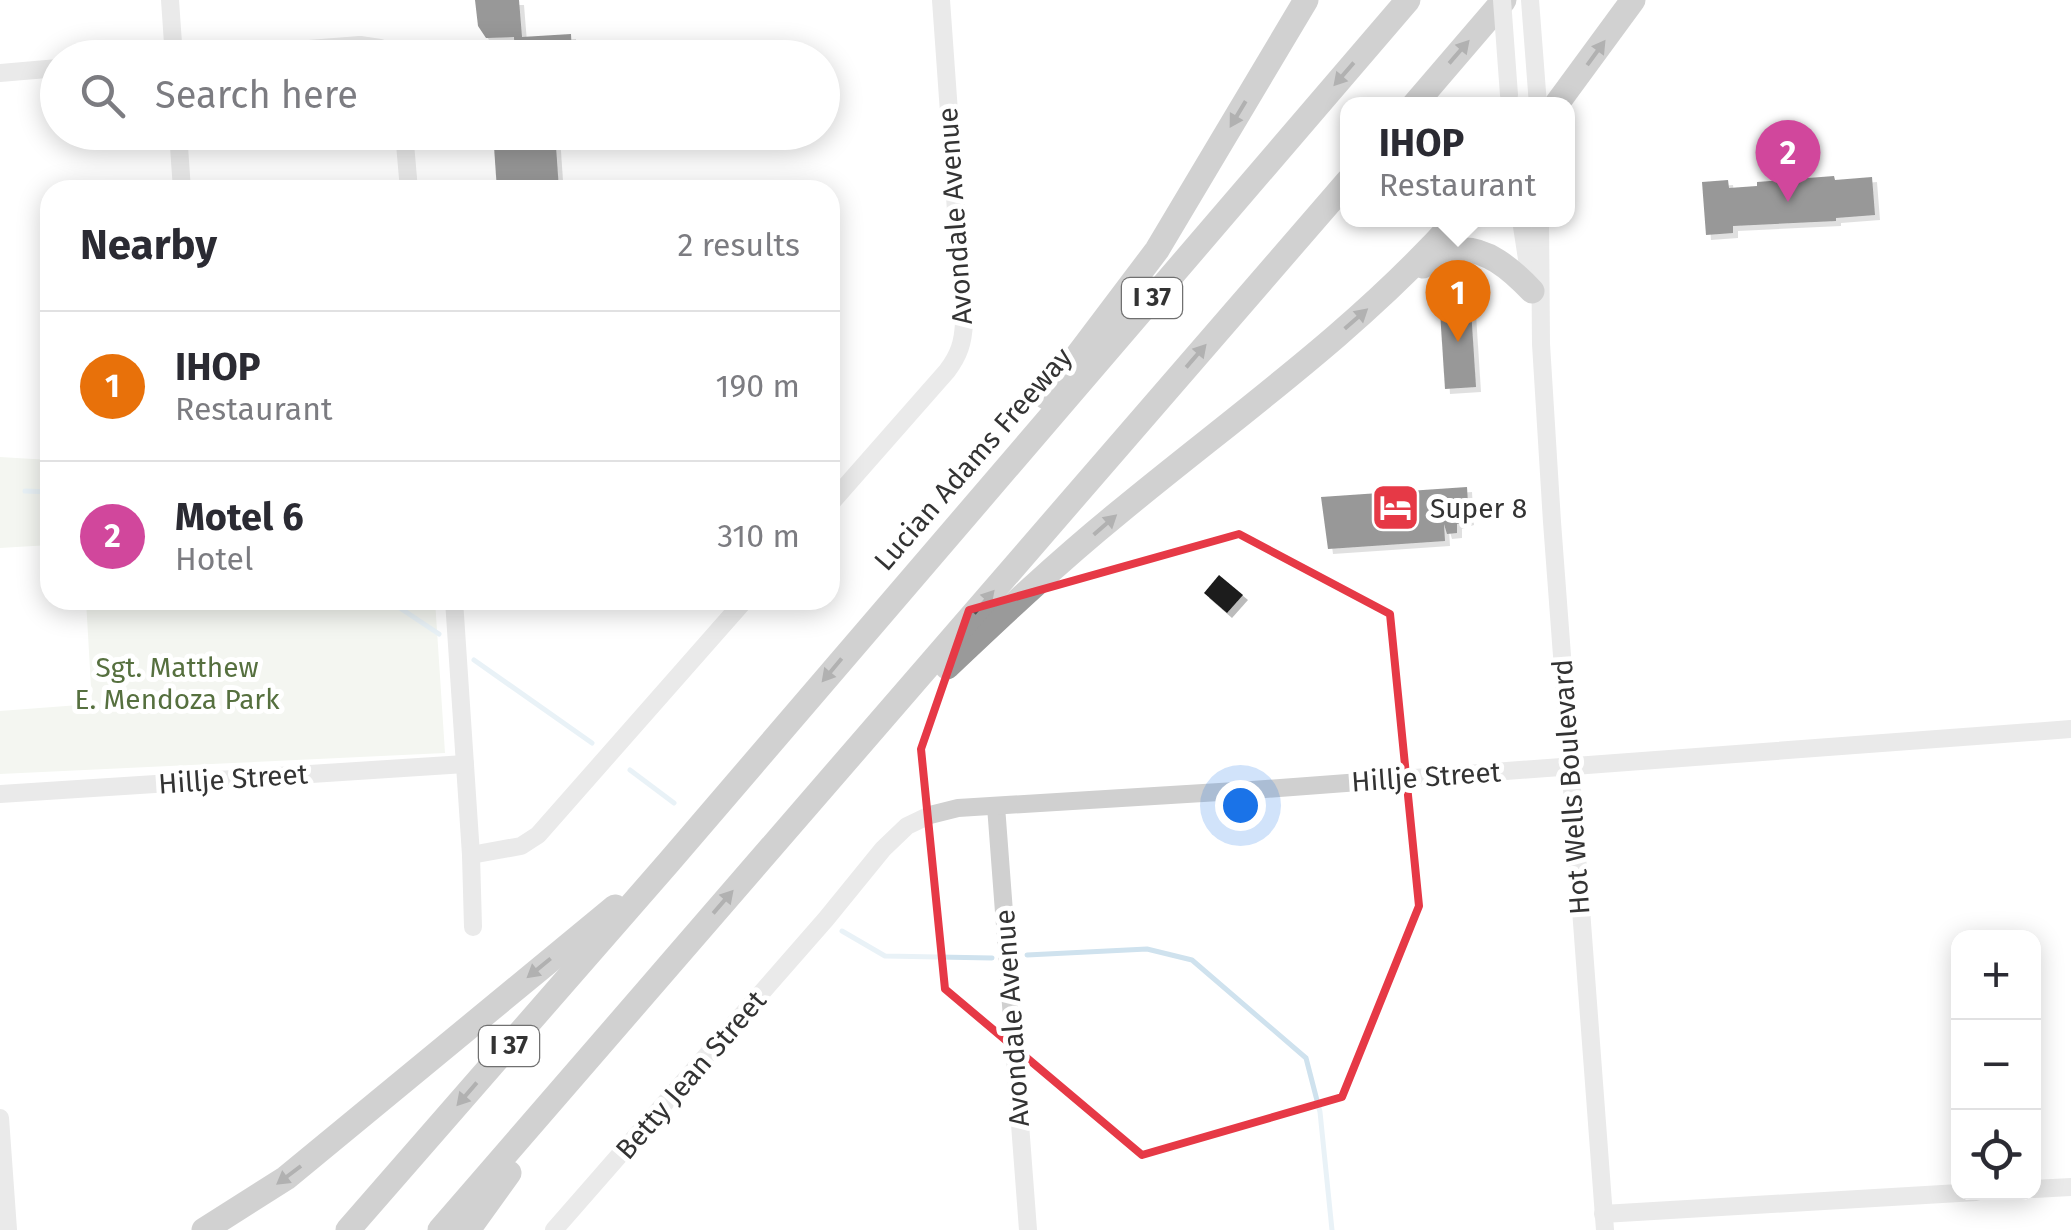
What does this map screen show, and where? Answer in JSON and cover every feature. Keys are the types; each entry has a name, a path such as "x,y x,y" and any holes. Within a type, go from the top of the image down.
{"highway":[{"path":"895,596 1157,250 1306,0"},
{"name":"Lucian Adams Freeway","path":"348,1230 1408,0"},
{"path":"1420,97 1503,0"},
{"path":"1561,97 1633,0"},
{"name":"I 37","path":"440,1230 1340,190"},
{"path":"852,755 1115,515 1292,374 1409,272 1450,227"},
{"path":"1409,272 1452,251 1476,251 1508,269 1532,291"},
{"path":"204,1230 286,1178 669,862"},
{"path":"468,1230 659,976"}],"street":[{"path":"170,0 173,40"},
{"name":"Avondale Avenue","path":"840,493 947,371 963,341 941,0"},
{"path":"1503,0 1509,97"},
{"path":"1530,0 1537,97"},
{"path":"0,72 40,69"},
{"path":"179,150 181,180"},
{"path":"405,150 407,180"},
{"name":"Hot Wells Boulevard","path":"1522,227 1541,344"},
{"name":"Hot Wells Boulevard","path":"1540,227 1541,344 1568,767 1604,1222"},
{"path":"455,610 472,926"},
{"path":"471,855 522,846 538,835 737,610"},
{"name":"Hillje Street","path":"826,919 907,826 958,808 2071,729"},
{"name":"Hillje Street","path":"0,794 465,764"},
{"name":"Avondale Avenue","path":"996,806 1028,1230"},
{"name":"Betty Jean Street","path":"554,1230 826,919"},
{"path":"0,1118 8,1230"},
{"path":"2041,1189 2071,1187"},
{"path":"1604,1222 1951,1194"}],"highlighted area":[{"path":"1239,534 1390,614 1419,906 1342,1097 1142,1155 945,989 921,749 969,610"}],"green space":[{"path":"0,457 40,459 40,546 0,548"},
{"name":"Sgt. Matthew E. Mendoza Park","path":"87,610 436,610 445,753 0,774 0,711 92,704"}],"building":[{"path":"475,0 519,0 522,37 571,34 571,40 486,38 478,26"},
{"path":"494,150 556,150 558,180 496,180"},
{"path":"1834,176 1835,180 1872,177 1875,215 1733,226 1733,233 1706,235 1702,182 1728,180 1729,188"},
{"path":"1470,294 1476,387 1445,389 1439,296"},
{"name":"Super 8","path":"1467,487 1469,520 1457,524 1457,533 1447,534 1444,524 1445,541 1328,549 1321,497"},
{"path":"1219,575 1243,595 1227,613 1204,593"}],"waterway":[{"path":"25,491 40,492"},
{"path":"403,610 439,634"},
{"path":"474,660 592,743"},
{"path":"630,770 674,803"},
{"path":"842,931 885,956 992,958"},
{"path":"1027,955 1147,949 1192,960 1306,1058 1320,1112 1332,1230"}],"place":[{"name":"Motel 6","path":"1788,202"},
{"name":"IHOP","path":"1458,342"},
{"name":"Super 8","path":"1395,508"}]}
